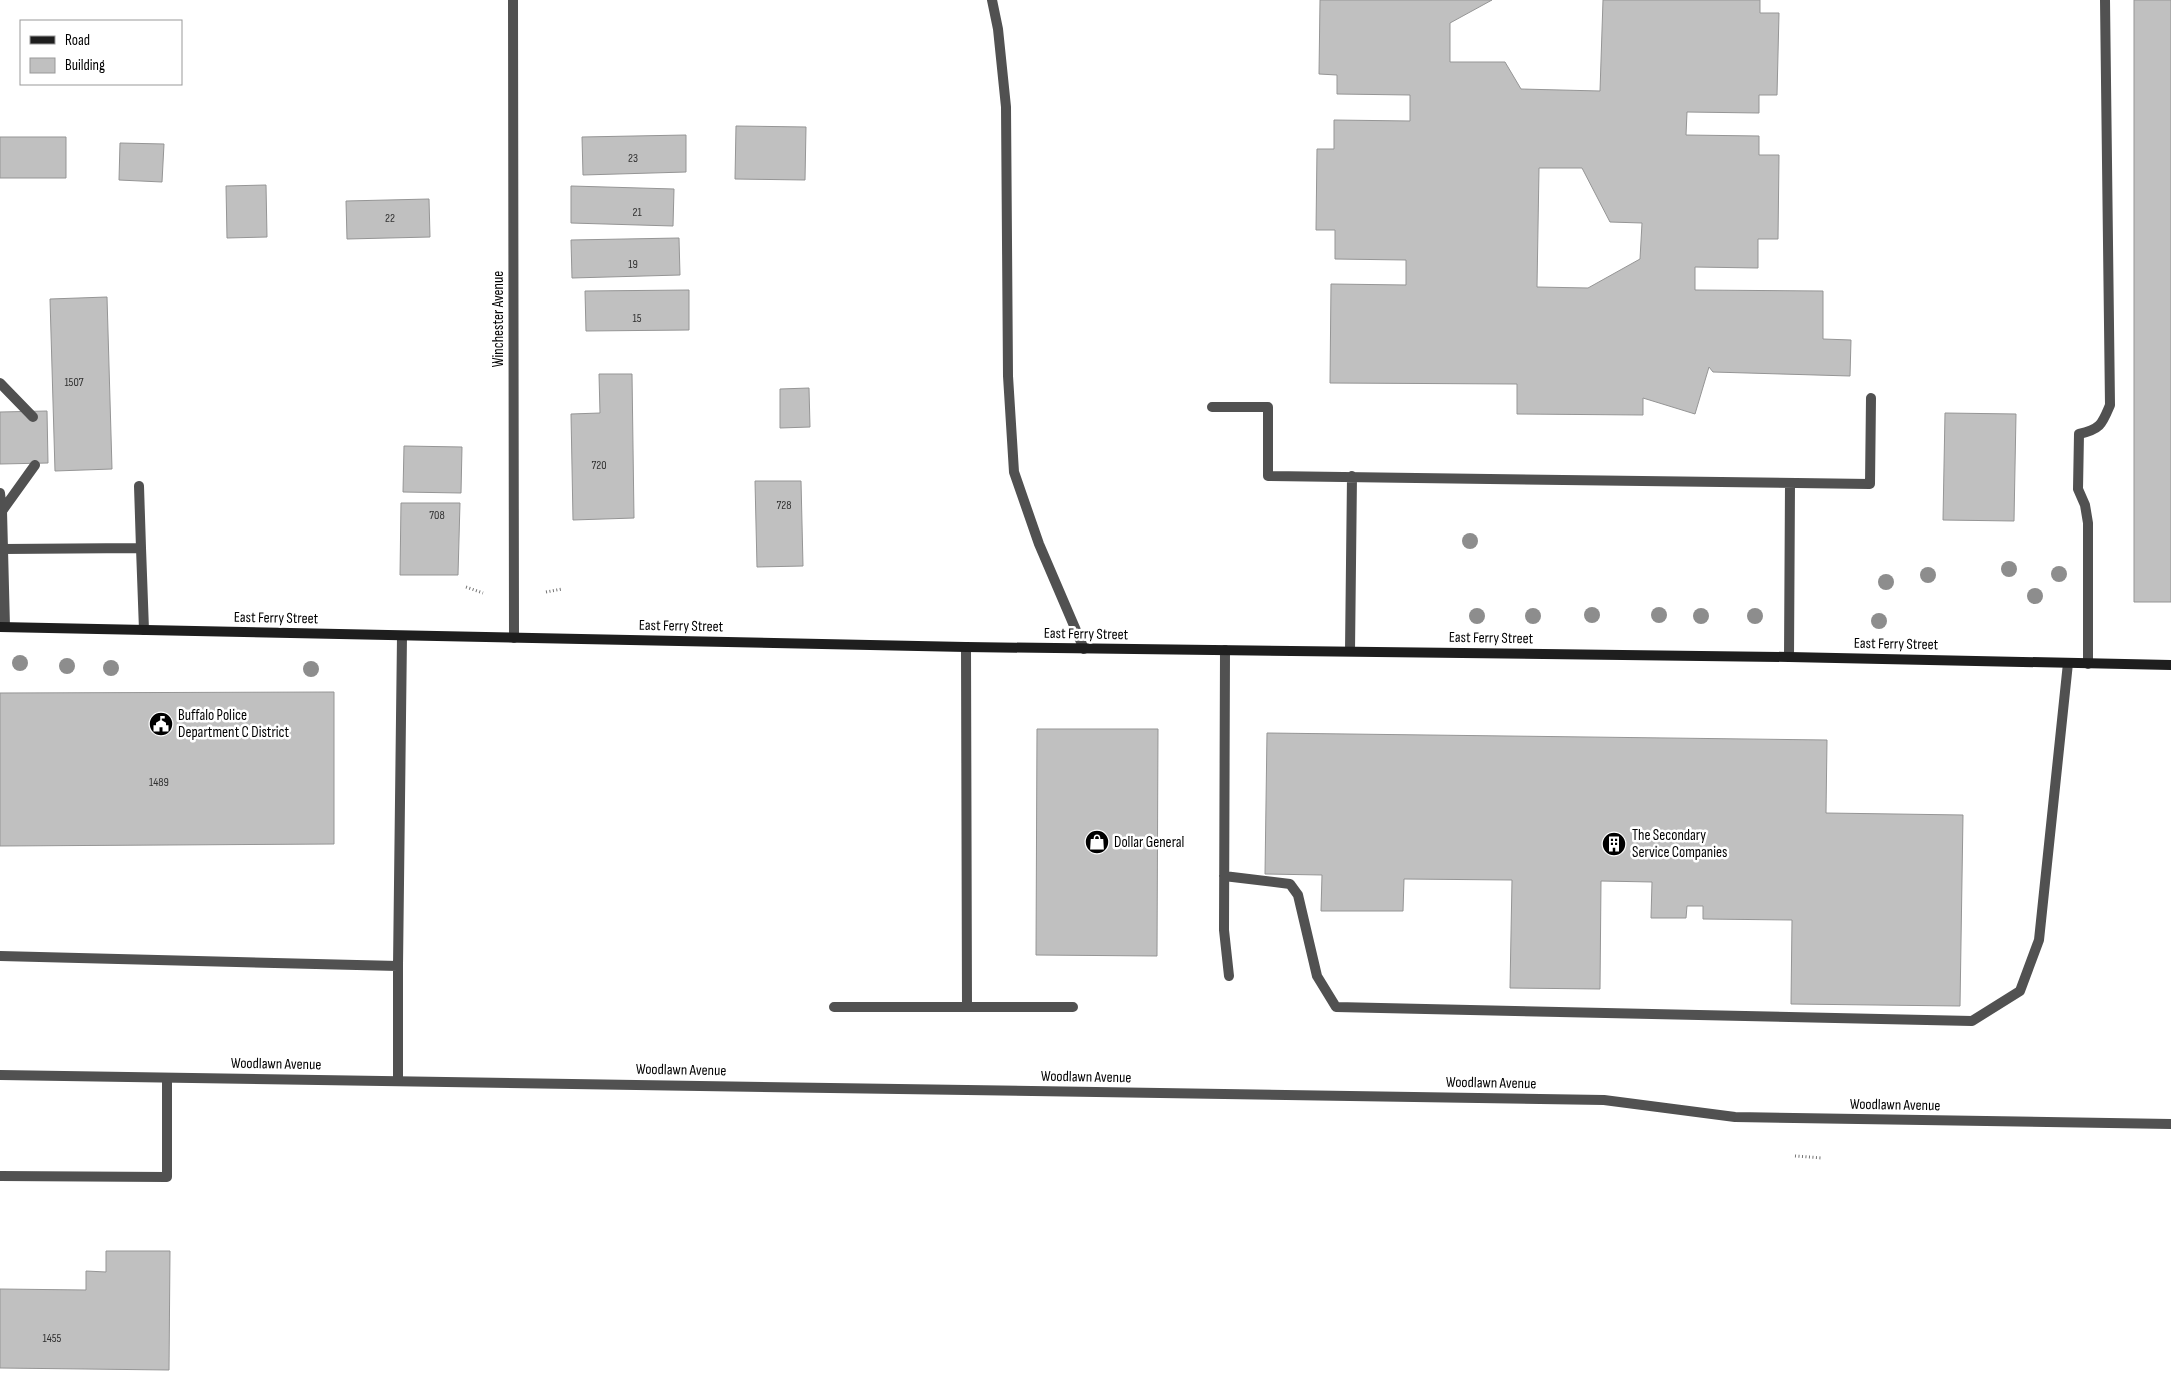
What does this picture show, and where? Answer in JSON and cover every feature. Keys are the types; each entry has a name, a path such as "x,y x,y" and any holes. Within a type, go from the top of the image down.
{"street":[{"name":"Winchester Avenue","path":"513,0 514,638"},
{"path":"992,0 998,29 1006,106 1008,376 1014,472 1039,544 1084,648"},
{"path":"2088,664 2088,523 2085,505 2078,489 2079,434 2093,431 2102,425 2110,405 2105,0"},
{"path":"0,383 33,417"},
{"path":"1212,407 1268,407 1268,476 1870,484 1871,398"},
{"path":"1,510 35,465"},
{"path":"1350,651 1352,476"},
{"path":"1788,657 1790,483"},
{"path":"139,486 144,630"},
{"path":"0,493 3,549 2,627"},
{"path":"3,549 141,548"},
{"name":"East Ferry Street","path":"2,627 966,647 1788,657 2171,665"},
{"path":"398,1081 402,636"},
{"path":"966,647 967,1007"},
{"path":"1225,650 1224,930 1228,976"},
{"path":"1224,876 1290,884 1298,895 1317,976 1336,1007 1972,1021 2020,991 2039,940 2068,663"},
{"path":"0,956 398,966"},
{"path":"834,1007 1072,1007"},
{"name":"Woodlawn Avenue","path":"0,1075 1604,1100 1735,1117 2171,1124"},
{"path":"0,1176 167,1177 167,1078"}],"path":[{"path":"466,587 483,593"},
{"path":"546,592 562,589"},
{"path":"1796,1156 1822,1158"}],"building":[{"path":"1320,0 1492,0 1450,23 1450,62 1505,62 1521,89 1600,91 1603,0 1760,0 1760,13 1779,13 1777,95 1759,95 1759,113 1687,112 1686,135 1759,136 1759,155 1779,155 1778,239 1758,239 1758,268 1695,267 1695,290 1823,291 1823,339 1851,340 1850,376 1713,372 1709,367 1695,414 1643,398 1643,415 1517,414 1517,384 1330,383 1331,284 1406,285 1406,260 1335,259 1335,230 1316,230 1317,149 1334,149 1334,120 1410,121 1410,95 1337,94 1337,75 1319,74","holes":["1539,168 1582,168 1610,222 1642,223 1640,259 1588,288 1537,287"]},
{"path":"2134,0 2171,0 2171,602 2134,602"},
{"path":"736,126 806,127 805,180 735,179"},
{"path":"686,135 686,172 583,175 582,137"},
{"path":"0,137 66,137 66,178 0,178"},
{"path":"120,143 164,144 162,182 119,180"},
{"path":"266,185 267,237 227,238 226,186"},
{"path":"571,186 674,189 673,226 571,223"},
{"path":"429,199 430,237 347,239 346,201"},
{"path":"679,238 680,275 572,278 571,240"},
{"path":"689,290 689,330 586,331 585,291"},
{"path":"107,297 112,469 55,471 50,299"},
{"path":"599,374 632,374 634,518 573,520 571,414 600,413"},
{"path":"809,388 810,427 780,428 780,389"},
{"path":"47,411 48,463 0,464 0,412"},
{"path":"1945,413 2016,414 2014,521 1943,520"},
{"path":"404,446 462,447 461,493 403,492"},
{"path":"755,481 801,481 803,566 757,567"},
{"path":"401,503 460,503 458,575 400,575"},
{"path":"334,692 334,844 0,846 0,693"},
{"name":"Dollar General","path":"1037,729 1158,729 1157,956 1036,955"},
{"name":"The Secondary Service Companies","path":"1267,733 1827,740 1826,813 1963,815 1960,1006 1791,1004 1792,920 1703,919 1703,906 1687,906 1686,918 1651,918 1652,882 1601,881 1600,989 1510,988 1512,880 1404,879 1403,911 1321,911 1322,875 1265,874"},
{"path":"106,1251 170,1251 169,1370 0,1368 0,1289 86,1290 86,1271 106,1272"}],"place":[{"name":"Buffalo Police Department C District","path":"161,724"},
{"name":"Dollar General","path":"1097,842"},
{"name":"The Secondary Service Companies","path":"1614,844"}]}
